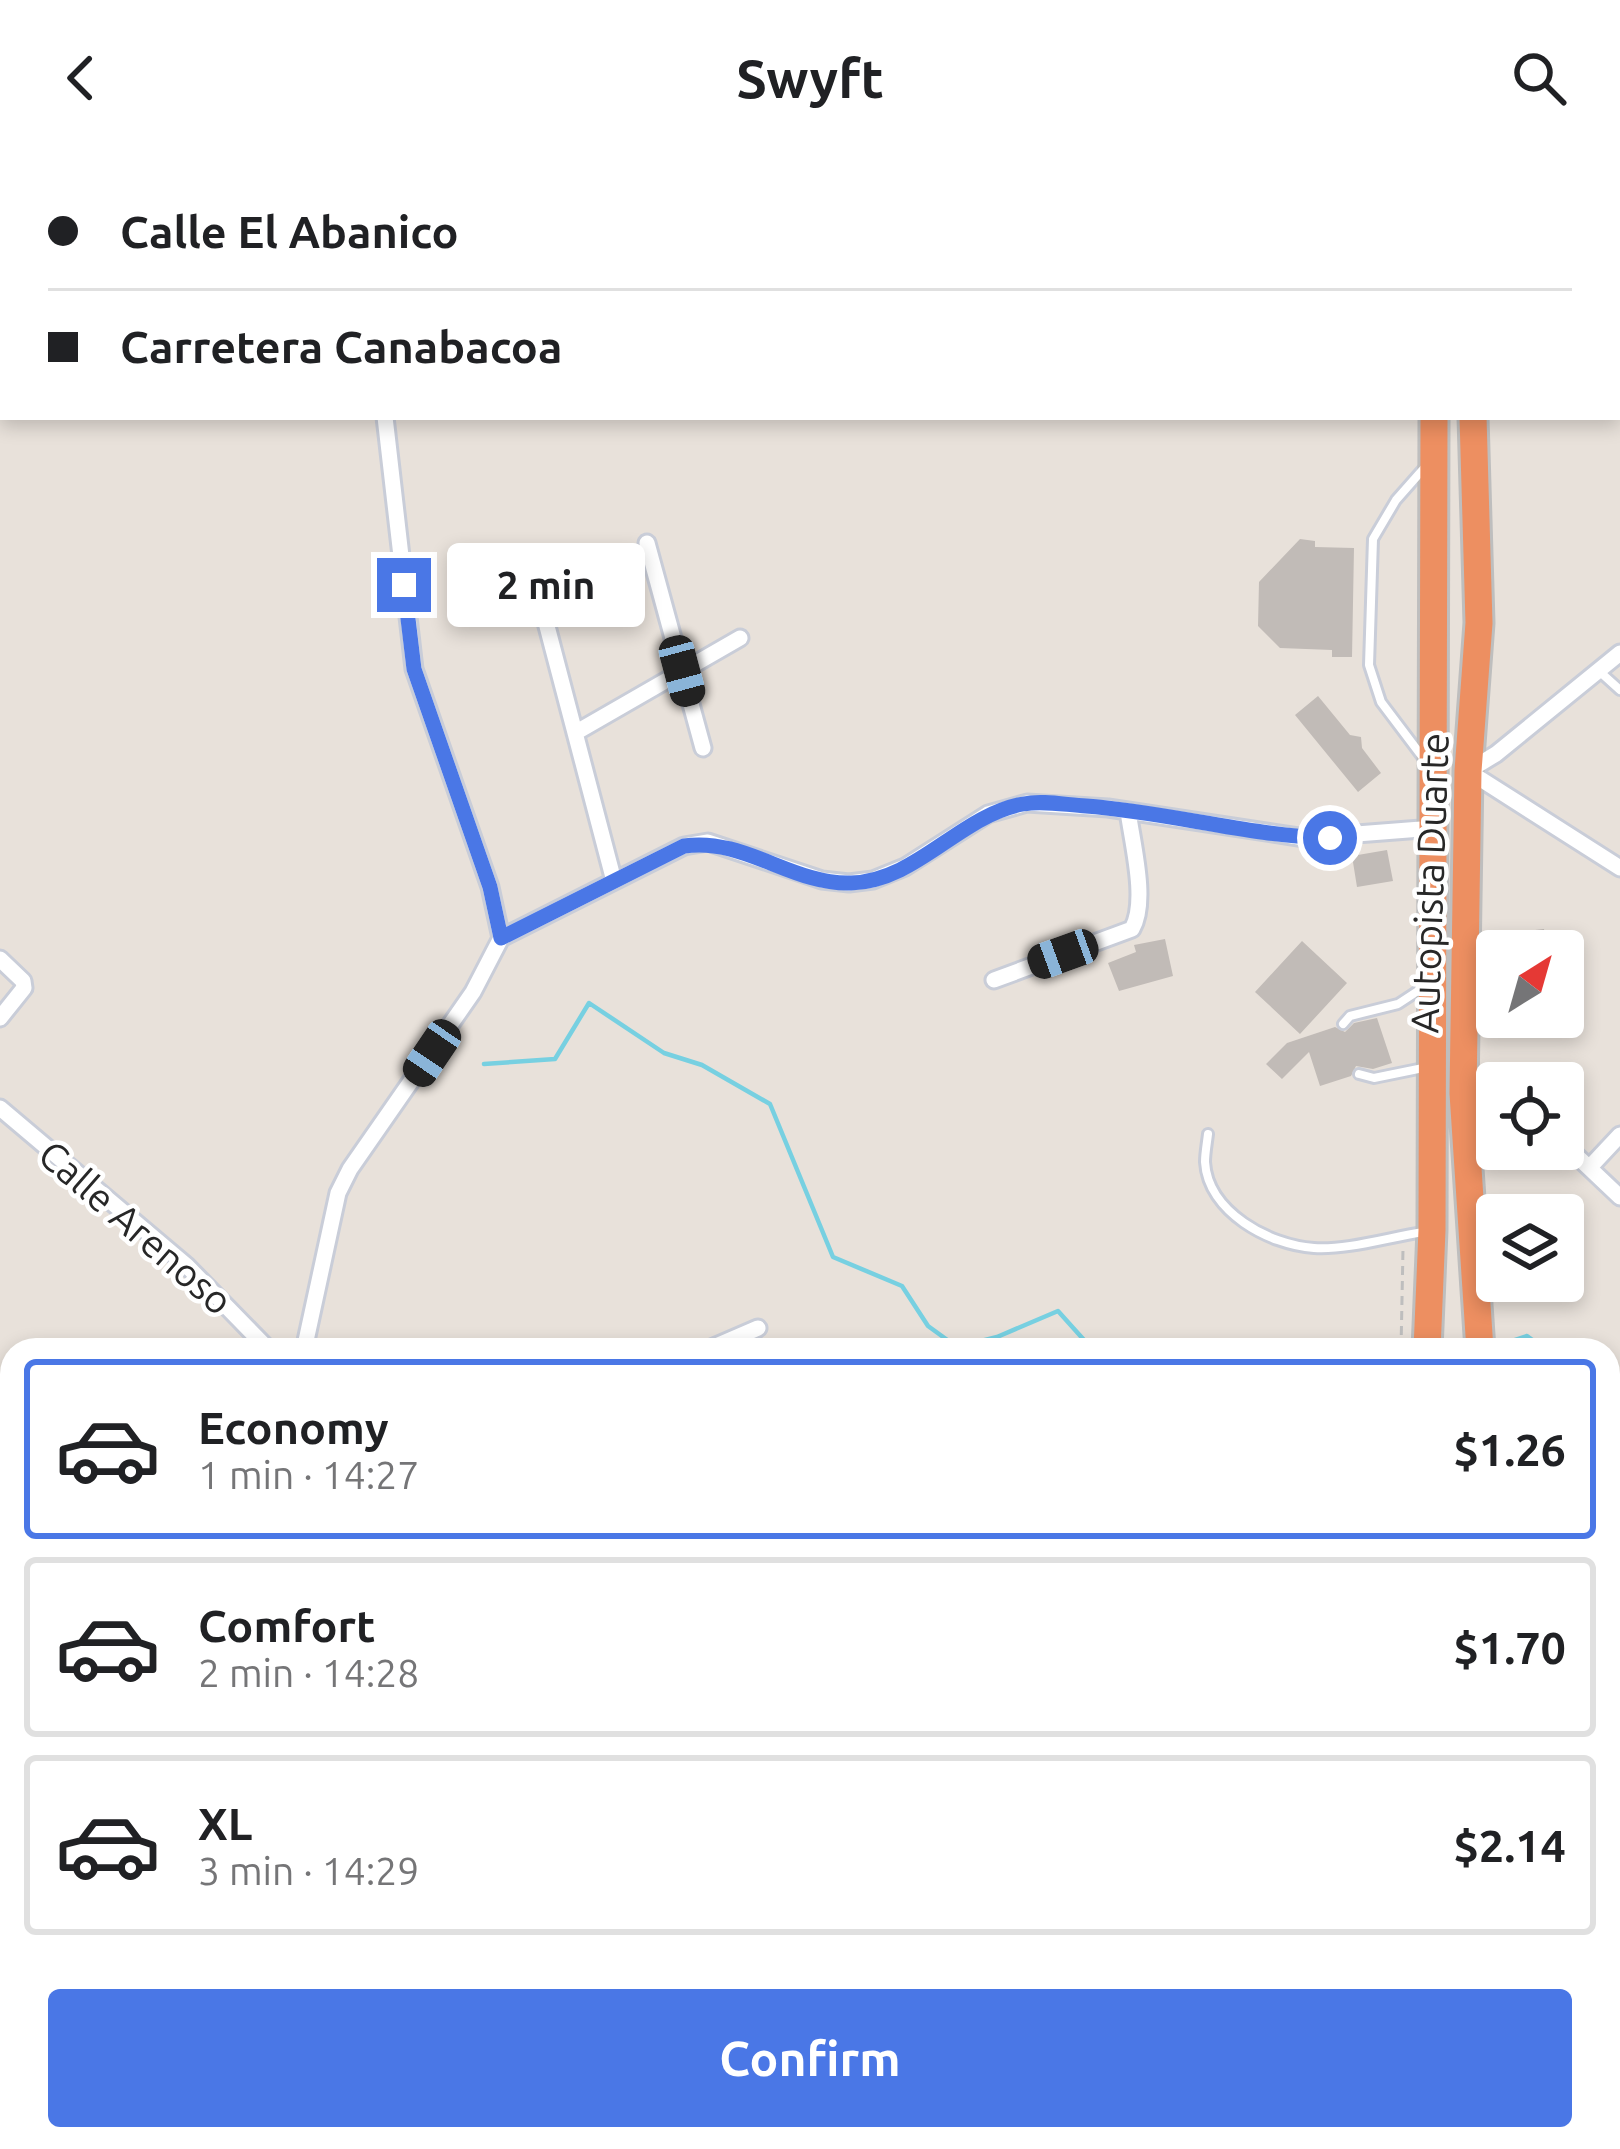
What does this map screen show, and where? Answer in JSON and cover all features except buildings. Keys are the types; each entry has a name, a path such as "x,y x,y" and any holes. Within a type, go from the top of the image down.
{"highway":[{"name":"Autopista Duarte","path":"1428,1338 1432,1230 1435,420"},
{"name":"Autopista Duarte","path":"1473,420 1479,623 1468,771 1463,1094 1479,1338"},
{"path":"1476,506 1484,420"}],"street":[{"path":"385,420 414,669 490,887 501,938"},
{"path":"646,543 703,748"},
{"path":"543,610 614,881"},
{"path":"575,733 740,638"},
{"path":"1620,653 1496,754 1468,771 1620,868"},
{"path":"307,1338 338,1193 473,992 501,938 658,856 708,842 822,880 873,880 905,867 988,814 1027,803 1128,811 1305,838 1434,828"},
{"path":"994,980 1132,928 1140,903 1128,811"},
{"path":"0,959 23,981 24,988 0,1018"},
{"path":"1463,1094 1476,1094"},
{"name":"Calle Arenoso","path":"0,1108 188,1266 257,1338"},
{"path":"1590,1167 1620,1135"},
{"path":"1584,1162 1620,1197"},
{"path":"735,1338 758,1328"}],"lane":[{"path":"1433,769 1405,739 1381,701 1369,664 1373,539 1396,500 1435,456"},
{"path":"1599,671 1620,690"},
{"path":"1343,1024 1350,1016 1398,1004 1433,980"},
{"path":"1359,1074 1374,1078 1433,1066"},
{"path":"1208,1134 1205,1164 1214,1193 1261,1234 1318,1248 1432,1230"}],"path":[{"path":"1401,1338 1403,1235"}],"waterway":[{"path":"484,1064 555,1059 589,1003 664,1053 702,1065 770,1104 833,1257 902,1286 928,1326 945,1338"},
{"path":"993,1338 1058,1311 1082,1338"},
{"path":"1521,1338 1530,1338"}],"route":[{"path":"404,585 414,669 490,887 501,938 684,846 708,842 822,880 873,880 905,867 988,814 1027,803 1108,808 1330,838"}]}
